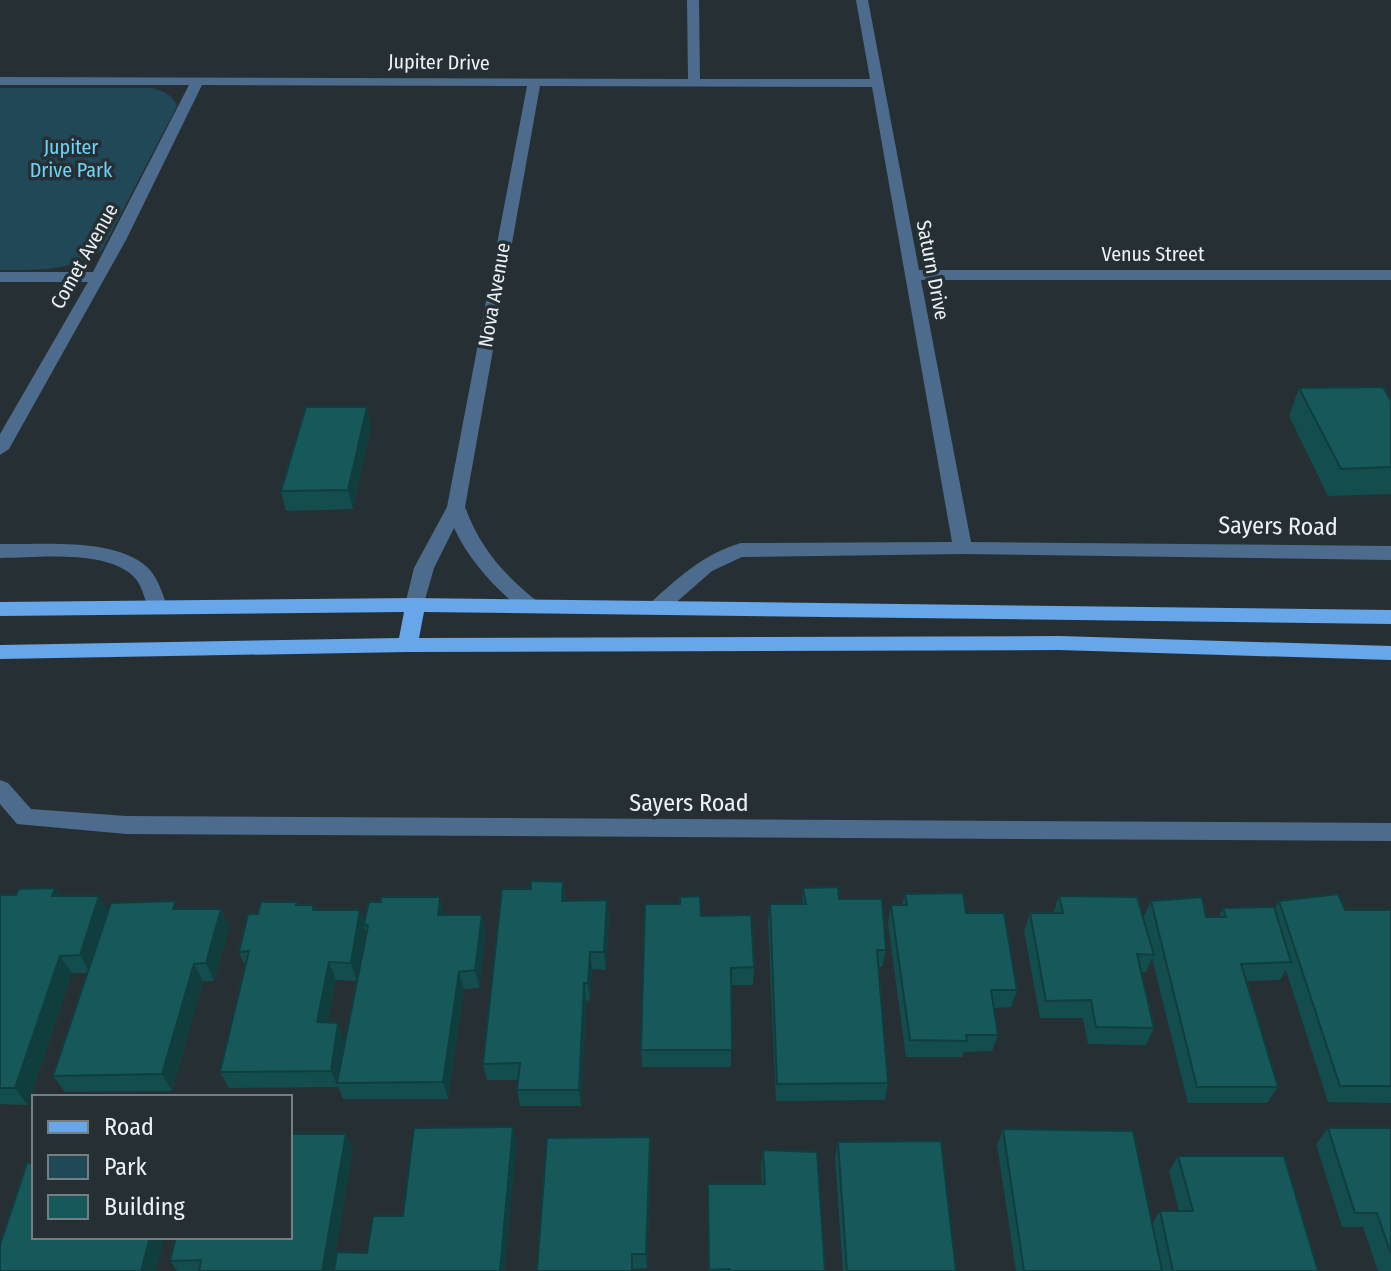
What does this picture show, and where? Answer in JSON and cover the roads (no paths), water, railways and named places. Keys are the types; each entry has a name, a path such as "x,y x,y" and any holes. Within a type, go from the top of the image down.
{"main road":[{"path":"408,645 415,605"},
{"path":"0,609 415,605 1391,617"},
{"path":"0,652 408,645 1059,643 1391,653"}],"street":[{"path":"693,0 694,84"},
{"name":"Saturn Drive","path":"862,0 963,548"},
{"name":"Comet Avenue","path":"0,449 95,277 119,240 198,80"},
{"name":"Jupiter Drive","path":"0,81 878,83"},
{"name":"Nova Avenue","path":"415,605 424,568 456,507 534,83"},
{"name":"Venus Street","path":"914,275 1391,275"},
{"path":"0,277 95,277"},
{"path":"456,507 461,523 483,563 498,582 531,607"},
{"name":"Sayers Road","path":"656,609 701,568 722,554 741,550 963,548 1391,553"},
{"path":"0,551 99,554 121,560 139,570 149,583 157,606"},
{"name":"Sayers Road","path":"0,789 25,818 126,825 1391,832"}],"park label":[{"name":"Jupiter Drive Park","path":"71,158"}]}
